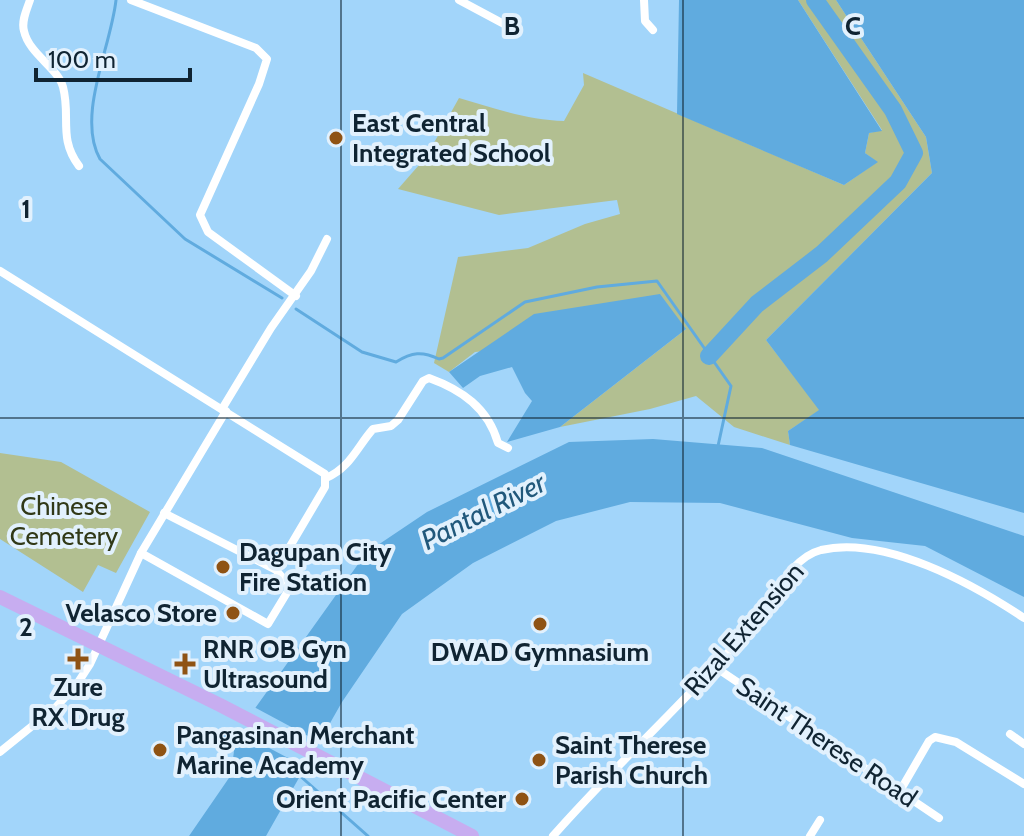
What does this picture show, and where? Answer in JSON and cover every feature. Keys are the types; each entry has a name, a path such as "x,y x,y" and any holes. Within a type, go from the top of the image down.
{"main road":[{"path":"0,597 220,705 472,836"}],"street":[{"path":"30,0 24,31 39,58 62,85 67,146 79,166"},
{"path":"131,0 256,48 267,59 264,73 200,215 208,232 296,296"},
{"path":"459,0 515,30"},
{"path":"644,0 645,21 653,30"},
{"path":"0,752 72,692 99,645 141,553 271,328 296,296 327,239"},
{"path":"0,271 320,470 326,478 325,487 276,570"},
{"path":"326,478 339,473 347,465 373,429 391,426 398,420 423,381 429,378 444,383 467,398 492,423 498,443 508,448"},
{"path":"141,553 268,624 288,591 287,583 276,570 164,513"},
{"name":"Rizal Extension","path":"553,836 715,667 757,619 794,567 810,555 833,548 902,556 929,566 1024,618"},
{"name":"Saint Therese Road","path":"715,667 939,818"},
{"path":"1010,734 1024,744"},
{"path":"900,791 929,741 935,737 956,742 1024,784"},
{"path":"810,836 820,820"}],"green space":[{"path":"798,0 836,0 926,137 932,173 766,340 820,410 788,431 790,445 734,427 696,396 650,409 560,427 686,329 475,352 449,372 434,363 458,257 528,248 585,224 620,214 617,200 499,215 398,189 426,157 459,98 523,116 564,121 584,85 583,73 844,185 877,162 865,153 869,133 882,130"},
{"name":"Chinese Cemetery","path":"0,453 61,462 150,512 116,573 98,565 83,592 0,539"}],"water":[{"path":"679,0 798,0 882,131 869,133 865,153 878,162 844,185 677,114"},
{"path":"836,0 1024,0 1024,513 790,445 788,431 819,410 766,340 932,173 926,137"},
{"path":"660,294 686,329 560,427 507,442 532,401 512,367 480,376 463,388 449,372 534,314"},
{"name":"Pantal River","path":"653,439 762,448 1024,536 1024,597 925,546 852,538 720,503 630,502 556,521 473,563 402,614 342,702 266,836 189,836 231,775 236,735 366,553 427,512 569,442"}],"pier":[{"path":"252,706 323,744 309,769 235,730"}],"waterway":[{"path":"116,0 93,102 94,142 100,159 185,239 282,298"},
{"path":"709,356 757,304 822,254 898,182 914,153 893,110 815,0"},
{"path":"296,309 362,352 396,362 417,354 439,359 525,302 597,287 657,281 731,386 718,446"},
{"path":"299,775 368,836"}],"place":[{"name":"East Central Integrated School","path":"336,138"},
{"name":"Dagupan City Fire Station","path":"223,567"},
{"name":"Velasco Store","path":"233,613"},
{"name":"DWAD Gymnasium","path":"540,624"},
{"name":"Zure RX Drug","path":"78,659"},
{"name":"RNR OB Gyn Ultrasound","path":"185,664"},
{"name":"Pangasinan Merchant Marine Academy","path":"160,750"},
{"name":"Saint Therese Parish Church","path":"539,760"},
{"name":"Orient Pacific Center","path":"522,799"}]}
